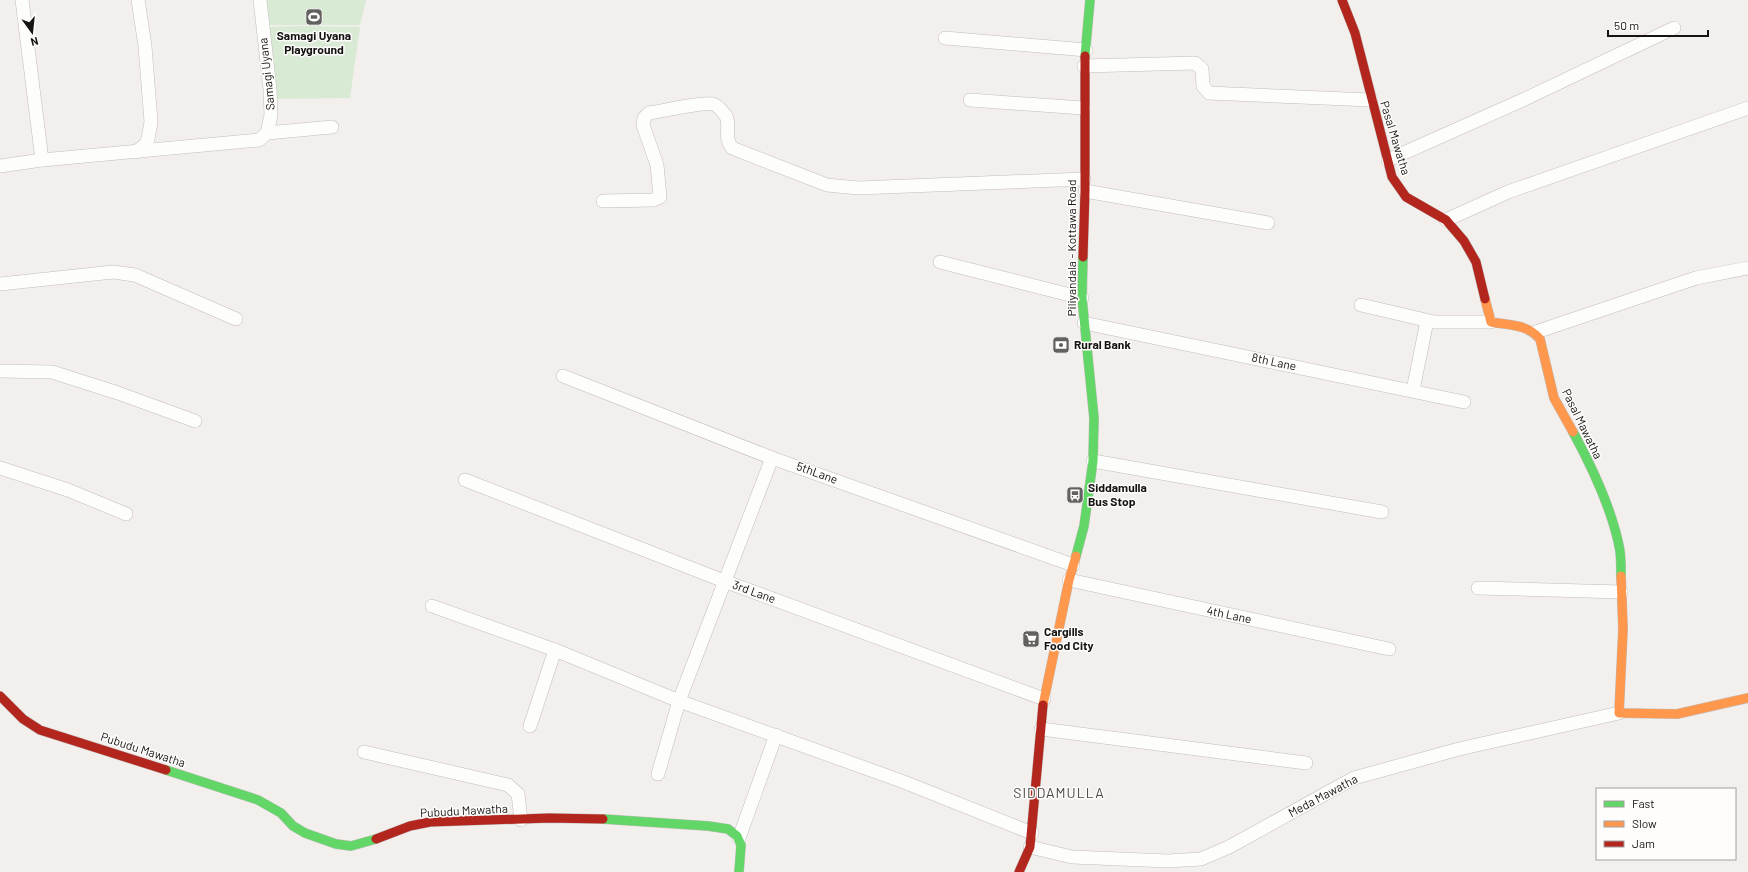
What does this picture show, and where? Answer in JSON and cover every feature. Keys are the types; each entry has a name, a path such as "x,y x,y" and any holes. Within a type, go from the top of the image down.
{"street":[{"path":"22,0 42,160"},
{"path":"136,152 146,144 151,122 145,46 138,0"},
{"name":"Samagi Uyana","path":"260,0 270,89 271,115 267,133"},
{"name":"Piliyandala - Kottawa Road","path":"1019,872 1030,848 1044,699 1069,580 1084,526 1093,461 1094,418 1082,298 1084,66 1090,0"},
{"name":"Pasal Mawatha","path":"1342,0 1355,33 1392,177 1406,197 1446,220 1464,241 1476,262 1491,322"},
{"path":"1388,160 1525,99 1674,28"},
{"path":"945,38 1086,50"},
{"path":"1084,66 1195,63 1202,69 1204,86 1209,94 1371,100"},
{"path":"970,100 1084,108"},
{"path":"603,201 653,200 660,197 658,165 643,125 644,118 649,113 703,104 714,104 719,107 727,118 727,142 732,148 827,185 858,188 1084,185 1268,223"},
{"path":"1446,220 1508,192 1748,108"},
{"path":"0,166 42,160 259,140 267,133 332,127"},
{"path":"940,262 1082,298"},
{"path":"1361,305 1427,320 1491,322 1526,327 1536,332 1696,278 1748,268"},
{"path":"0,284 113,272 135,275 236,319"},
{"path":"1413,390 1427,320"},
{"name":"8th Lane","path":"1084,323 1413,390 1464,402"},
{"name":"Pasal Mawatha","path":"1536,332 1540,339 1554,398 1585,454 1611,517 1620,552 1622,629 1619,713"},
{"path":"0,371 52,372 118,393 195,421"},
{"name":"5thLane","path":"563,376 772,458 1073,565"},
{"path":"658,774 679,701 772,458"},
{"path":"1093,461 1382,512"},
{"path":"0,468 68,490 126,514"},
{"name":"3rd Lane","path":"465,480 724,581 1044,699"},
{"name":"4th Lane","path":"1069,580 1389,649"},
{"path":"1478,588 1621,592"},
{"path":"432,606 555,650 679,701 904,782 1032,833"},
{"path":"530,726 555,650"},
{"name":"Pubudu Mawatha","path":"0,696 24,720 40,730 258,800 281,813 293,826 305,834 336,844 351,846 370,841 410,826 430,822 588,818 729,829 739,838"},
{"path":"1619,713 1677,714 1748,698"},
{"name":"Meda Mawatha","path":"1030,848 1072,857 1168,861 1201,858 1229,847 1354,778 1459,749 1619,713"},
{"path":"1041,729 1306,763"},
{"path":"739,872 742,855 739,838 776,735"},
{"path":"364,752 508,785 518,794 521,820"}],"green space":[{"name":"Samagi Uyana Playground","path":"264,0 366,0 360,25 266,25"},
{"path":"266,27 360,27 350,98 275,99"}],"traffic: fast":[{"path":"1085,56 1090,0"},
{"path":"1076,556 1084,526 1093,461 1094,418 1082,298 1083,257"},
{"path":"1573,432 1594,474 1607,505 1620,551 1621,576"},
{"path":"166,770 258,800 281,813 293,826 305,833 336,844 351,846 376,839"},
{"path":"603,819 708,826 728,829 737,836 741,845 739,872"}],"traffic: slow":[{"path":"1485,299 1491,322 1524,328 1535,334 1540,339 1554,398 1573,432"},
{"path":"1043,705 1069,580 1076,556"},
{"path":"1621,576 1623,629 1619,713 1677,714 1748,698"}],"traffic: jam":[{"path":"1342,0 1355,33 1392,177 1406,197 1446,220 1464,241 1476,262 1485,299"},
{"path":"1083,257 1085,191 1085,56"},
{"path":"0,696 23,719 40,730 166,770"},
{"path":"1019,872 1030,847 1043,705"},
{"path":"376,839 410,826 430,822 549,818 603,819"}],"place":[{"name":"Samagi Uyana Playground","path":"314,17"},
{"name":"Rural Bank","path":"1061,345"},
{"name":"Siddamulla Bus Stop","path":"1075,495"},
{"name":"Cargills Food City","path":"1031,639"}],"district":[{"name":"SIDDAMULLA","path":"1059,793"}]}
